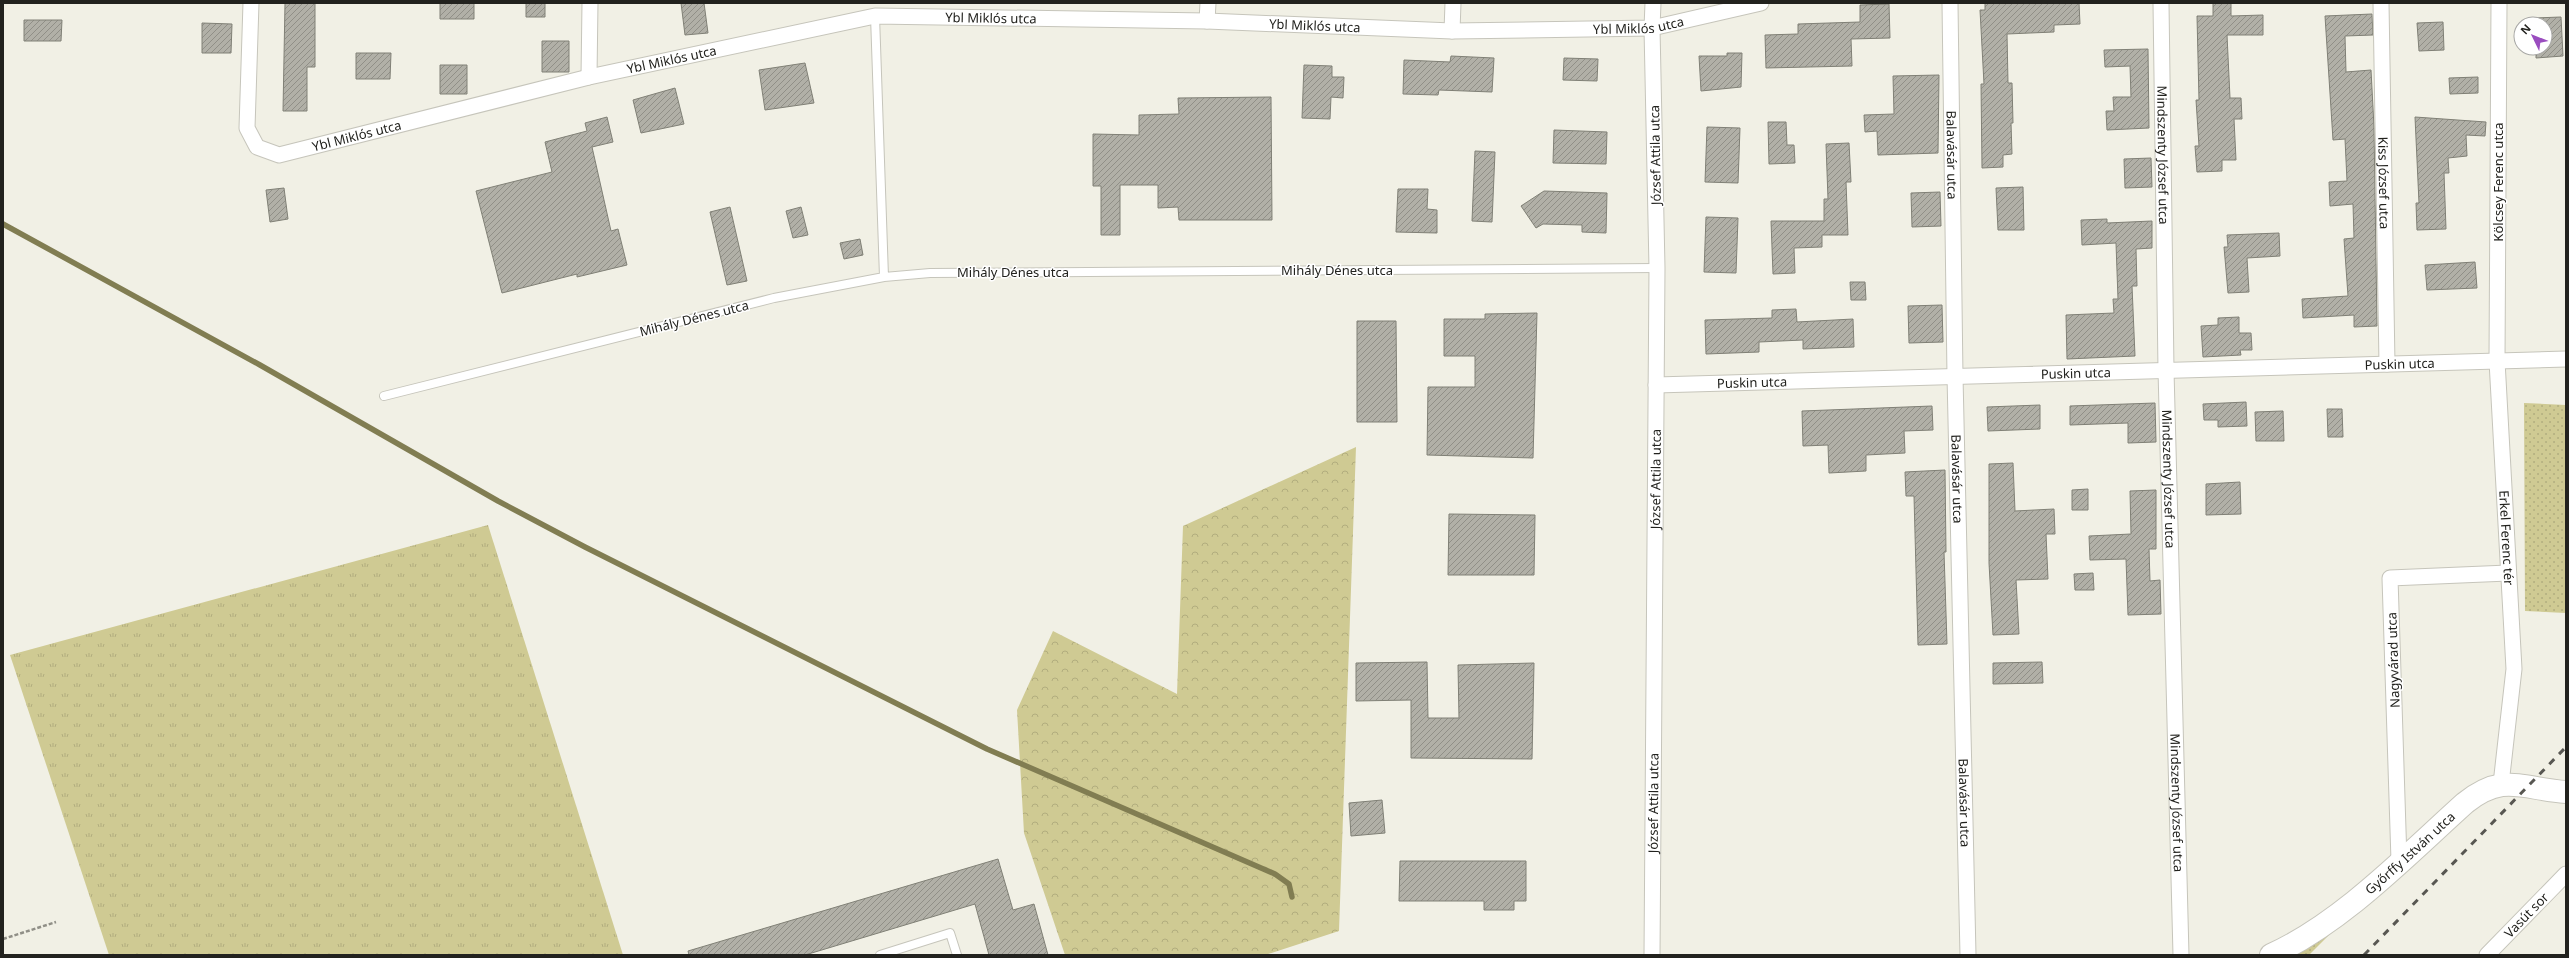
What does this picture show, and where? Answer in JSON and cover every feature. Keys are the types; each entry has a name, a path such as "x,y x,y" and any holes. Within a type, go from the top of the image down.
{"main road":[{"path":"2501,784 2562,791"},
{"name":"Győrffy István utca","path":"2271,955 2294,945 2350,905 2474,796 2501,784"}],"street":[{"name":"Ybl Miklós utca","path":"251,3 247,128 257,147 279,155 589,77 875,9 1452,31 1652,28 1761,3"},
{"path":"589,77 590,3"},
{"path":"1207,21 1208,3"},
{"path":"1452,31 1453,3"},
{"name":"József Attila utca","path":"1652,955 1657,268 1652,28 1653,3"},
{"name":"Balavásár utca","path":"1950,3 1955,376 1968,955"},
{"name":"Mindszenty József utca","path":"2160,3 2166,370 2181,955"},
{"name":"Kiss József utca","path":"2381,3 2387,364"},
{"name":"Kölcsey Ferenc utca","path":"2497,361 2499,3"},
{"path":"2497,361 2566,359"},
{"name":"Puskin utca","path":"1656,385 2497,361"},
{"name":"Erkel Ferenc tér","path":"2497,361 2514,669 2501,784"},
{"name":"Nagyvárad utca","path":"2399,861 2390,578 2508,573"},
{"name":"Vasút sor","path":"2487,955 2566,874"}],"lane":[{"path":"875,9 884,277"},
{"name":"Mihály Dénes utca","path":"384,396 774,298 884,277 930,272 1657,268"},
{"path":"880,955 950,933 957,955"}],"path":[{"path":"3,939 56,922"}],"green space":[{"path":"2524,403 2566,405 2566,613 2525,611"},
{"path":"1356,447 1339,931 1265,955 1065,955 1024,833 1017,710 1053,631 1177,694 1183,526"},
{"path":"488,525 623,955 109,955 10,655"},
{"path":"2333,931 2309,955 2285,955"}],"building":[{"path":"285,3 315,3 315,67 307,67 307,111 283,111"},
{"path":"440,3 474,3 474,19 440,19"},
{"path":"526,3 545,3 545,17 526,17"},
{"path":"681,3 704,3 708,33 685,35"},
{"path":"1985,3 2079,3 2080,24 2054,25 2054,32 2007,34 2008,83 2012,83 2012,154 2003,155 2003,167 1982,168 1981,84 1984,84 1980,10 1985,10"},
{"path":"2213,3 2231,3 2231,16 2263,15 2263,35 2227,35 2230,98 2241,98 2242,119 2234,119 2236,160 2222,160 2222,171 2197,172 2195,146 2199,146 2196,100 2199,100 2197,16 2213,16"},
{"path":"1889,4 1890,38 1851,39 1852,66 1766,68 1765,35 1798,34 1798,24 1860,22 1860,5"},
{"path":"2372,14 2373,35 2345,36 2346,72 2371,70 2374,127 2377,326 2354,327 2354,315 2303,318 2302,299 2348,296 2344,239 2354,238 2353,204 2330,206 2329,182 2347,181 2345,139 2333,140 2325,16"},
{"path":"2553,17 2561,17 2563,56 2536,58 2536,56 2553,56"},
{"path":"24,20 62,20 61,41 24,41"},
{"path":"2443,22 2444,50 2419,51 2417,23"},
{"path":"202,23 232,24 231,53 202,53"},
{"path":"542,41 569,41 569,72 542,72"},
{"path":"2148,49 2149,128 2107,130 2106,111 2114,111 2113,97 2131,97 2130,66 2105,67 2104,50"},
{"path":"356,53 391,53 390,79 356,79"},
{"path":"1727,53 1742,53 1741,87 1701,91 1699,56 1727,56"},
{"path":"1451,56 1494,58 1492,92 1439,90 1438,95 1403,94 1404,60 1450,62"},
{"path":"1564,58 1598,59 1597,81 1563,80"},
{"path":"805,63 814,103 765,110 759,70"},
{"path":"440,65 467,65 467,94 440,94"},
{"path":"1304,65 1332,66 1332,77 1344,77 1343,98 1331,97 1330,119 1302,118"},
{"path":"1939,75 1938,153 1878,155 1877,131 1865,132 1864,115 1894,114 1893,76"},
{"path":"2478,77 2478,93 2450,94 2449,78"},
{"path":"675,88 684,124 641,133 633,100"},
{"path":"1271,97 1272,220 1179,220 1178,207 1158,208 1158,185 1120,185 1120,235 1101,235 1101,186 1093,186 1093,134 1139,135 1139,115 1179,114 1178,98"},
{"path":"607,117 613,142 592,147 611,231 618,229 627,265 577,277 577,274 502,293 476,191 552,172 545,142 587,131 585,123"},
{"path":"2415,117 2486,122 2485,136 2466,135 2467,156 2448,158 2449,173 2444,173 2446,229 2417,230 2416,203 2419,203"},
{"path":"1768,122 1786,122 1787,145 1794,145 1795,163 1769,164"},
{"path":"1707,127 1740,128 1738,183 1705,182"},
{"path":"1554,130 1607,132 1606,164 1553,163"},
{"path":"1849,143 1851,182 1846,182 1848,235 1822,235 1822,247 1794,248 1795,273 1773,274 1771,221 1824,221 1824,199 1828,199 1826,144"},
{"path":"1475,151 1495,152 1492,222 1472,221"},
{"path":"2151,158 2152,187 2125,188 2124,159"},
{"path":"2023,187 2024,230 1998,230 1996,188"},
{"path":"284,188 288,219 270,222 266,190"},
{"path":"1398,189 1428,189 1427,209 1437,210 1437,233 1396,232"},
{"path":"1544,191 1607,193 1606,233 1582,232 1582,225 1543,224 1536,228 1521,206"},
{"path":"1940,192 1941,226 1912,227 1911,193"},
{"path":"730,207 747,281 727,285 710,212"},
{"path":"801,207 808,235 793,238 786,211"},
{"path":"1706,217 1738,218 1736,273 1704,272"},
{"path":"2107,219 2107,223 2152,221 2152,248 2136,249 2137,286 2132,286 2135,356 2067,359 2066,315 2114,313 2113,299 2118,299 2116,243 2082,245 2081,220"},
{"path":"2279,233 2280,256 2247,258 2249,292 2228,293 2224,247 2228,247 2227,235"},
{"path":"860,239 863,255 844,259 840,243"},
{"path":"2475,262 2477,288 2427,290 2425,265"},
{"path":"1850,282 1865,282 1866,300 1851,300"},
{"path":"1942,305 1943,342 1909,343 1908,306"},
{"path":"1796,309 1797,322 1853,319 1854,347 1803,349 1803,340 1759,342 1759,352 1706,354 1705,320 1772,318 1772,310"},
{"path":"1537,313 1533,458 1427,455 1428,387 1475,387 1475,356 1444,356 1444,319 1485,319 1485,314"},
{"path":"2239,317 2239,333 2251,333 2252,350 2240,350 2241,355 2203,357 2201,326 2218,325 2218,318"},
{"path":"1357,321 1396,321 1397,422 1357,422"},
{"path":"2246,402 2247,426 2218,427 2218,420 2204,420 2203,404"},
{"path":"2155,403 2156,442 2128,443 2128,423 2070,425 2070,406"},
{"path":"2040,405 2040,429 1988,431 1987,407"},
{"path":"1932,406 1933,430 1904,431 1905,453 1866,455 1866,471 1829,473 1828,445 1803,446 1802,411"},
{"path":"2327,409 2342,409 2343,437 2328,437"},
{"path":"2283,411 2284,441 2256,441 2255,412"},
{"path":"2013,463 2015,511 2054,509 2055,534 2046,534 2048,579 2016,580 2019,634 1993,635 1989,563 1989,464"},
{"path":"1945,470 1946,552 1944,552 1947,644 1918,645 1914,496 1906,496 1905,472"},
{"path":"2240,482 2241,514 2206,515 2206,484"},
{"path":"2088,489 2088,510 2072,510 2072,490"},
{"path":"2156,490 2156,549 2149,549 2150,581 2160,580 2161,614 2128,615 2126,559 2090,560 2089,536 2131,534 2130,491"},
{"path":"1449,514 1535,515 1534,575 1448,575"},
{"path":"2093,573 2094,590 2075,590 2074,574"},
{"path":"1427,662 1428,718 1459,718 1458,665 1534,663 1532,759 1411,758 1411,700 1356,701 1356,663"},
{"path":"2042,662 2043,683 1993,684 1993,663"},
{"path":"1382,800 1385,833 1351,836 1349,803"},
{"path":"998,859 1013,910 1034,904 1048,955 989,955 975,904 805,955 689,955 688,951"},
{"path":"1400,861 1526,861 1526,901 1514,901 1514,910 1484,910 1484,901 1399,901"}],"waterway":[{"path":"3,224 260,365 498,501 585,547 987,749 1275,874 1289,884 1292,897"}],"railway":[{"path":"2364,955 2566,747"}]}
